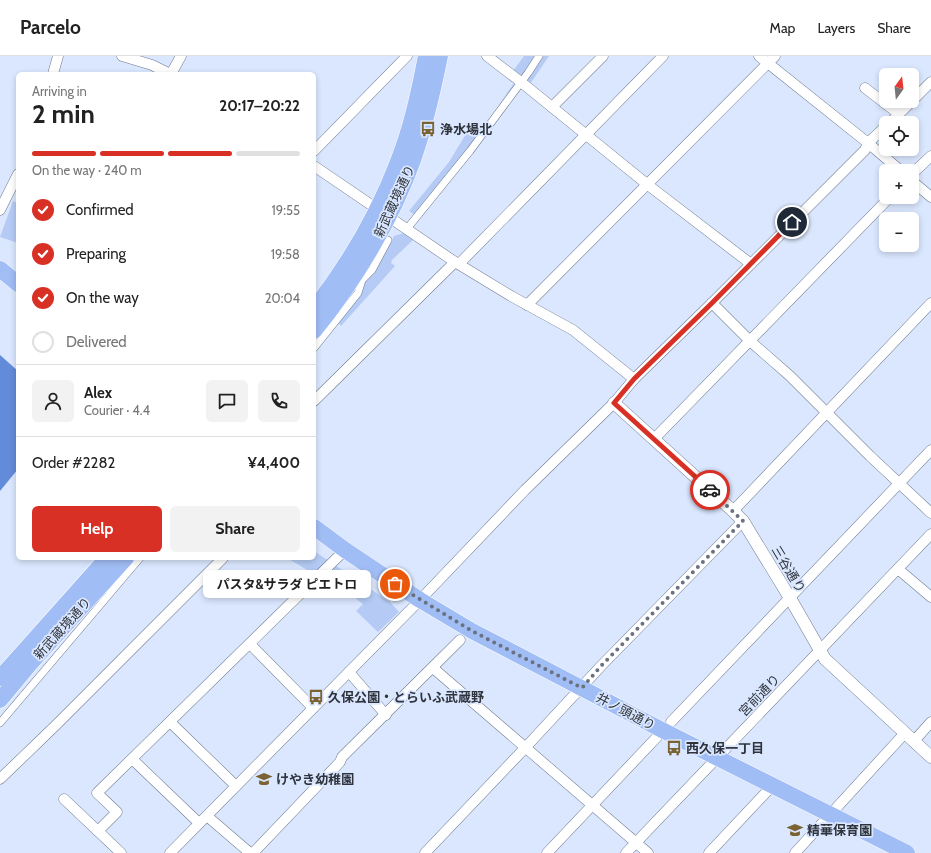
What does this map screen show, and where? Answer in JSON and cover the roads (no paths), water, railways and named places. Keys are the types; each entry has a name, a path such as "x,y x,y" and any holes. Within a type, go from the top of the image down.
{"main road":[{"name":"新武蔵境通り","path":"316,328 338,300 365,259 382,213 405,142 426,56"},
{"name":"新武蔵境通り","path":"316,306 382,213 409,170 417,149 428,109 440,56"},
{"path":"0,269 16,282"},
{"name":"井ノ頭通り","path":"316,528 345,550 420,600 472,631 907,853"},
{"name":"新武蔵境通り","path":"0,678 105,560"},
{"name":"新武蔵境通り","path":"0,700 30,664 124,560"}],"street":[{"path":"54,72 58,56"},
{"path":"171,72 181,56"},
{"path":"316,149 407,56"},
{"path":"486,56 521,82 648,185 751,264"},
{"path":"410,225 470,151 539,56"},
{"path":"552,108 603,56"},
{"path":"316,399 457,263 663,56"},
{"path":"759,56 772,59 893,164"},
{"path":"128,57 152,65 166,72"},
{"path":"527,305 772,59"},
{"path":"865,88 899,114 931,82"},
{"path":"170,853 420,600 525,490 614,403 634,379 865,150 868,143 879,133"},
{"path":"919,167 931,156"},
{"path":"316,167 457,263 527,305 573,330 634,379"},
{"path":"0,210 16,178"},
{"path":"919,187 931,197"},
{"path":"654,439 883,204"},
{"path":"316,346 358,293 362,280 372,270 388,240"},
{"path":"712,303 750,341 790,376 870,456 931,513"},
{"path":"734,511 931,303"},
{"name":"三谷通り","path":"614,403 734,511 743,521 825,659 931,757"},
{"path":"671,722 931,450"},
{"path":"424,853 606,661 743,521"},
{"name":"宮前通り","path":"626,853 931,534"},
{"path":"98,831 117,812 97,792 345,550"},
{"path":"0,723 138,560"},
{"path":"0,778 55,726 221,560"},
{"path":"898,569 931,597"},
{"path":"207,816 251,853 340,762 342,757 460,640"},
{"path":"250,644 313,708"},
{"path":"433,668 648,853"},
{"path":"349,672 386,714"},
{"path":"170,722 236,786"},
{"path":"914,741 931,722"},
{"path":"795,853 905,733"},
{"path":"547,853 657,737"},
{"path":"132,759 200,823"},
{"path":"709,853 773,785"},
{"path":"64,799 121,853"}],"water":[{"path":"0,355 16,369 16,471 0,491"}],"place":[{"name":"浄水場北","path":"428,129"},
{"name":"パスタ&サラダ ピエトロ","path":"395,584"},
{"name":"久保公園・とらいふ武蔵野","path":"316,697"},
{"name":"西久保一丁目","path":"674,748"},
{"name":"けやき幼稚園","path":"264,779"},
{"name":"精華保育園","path":"795,830"}]}
